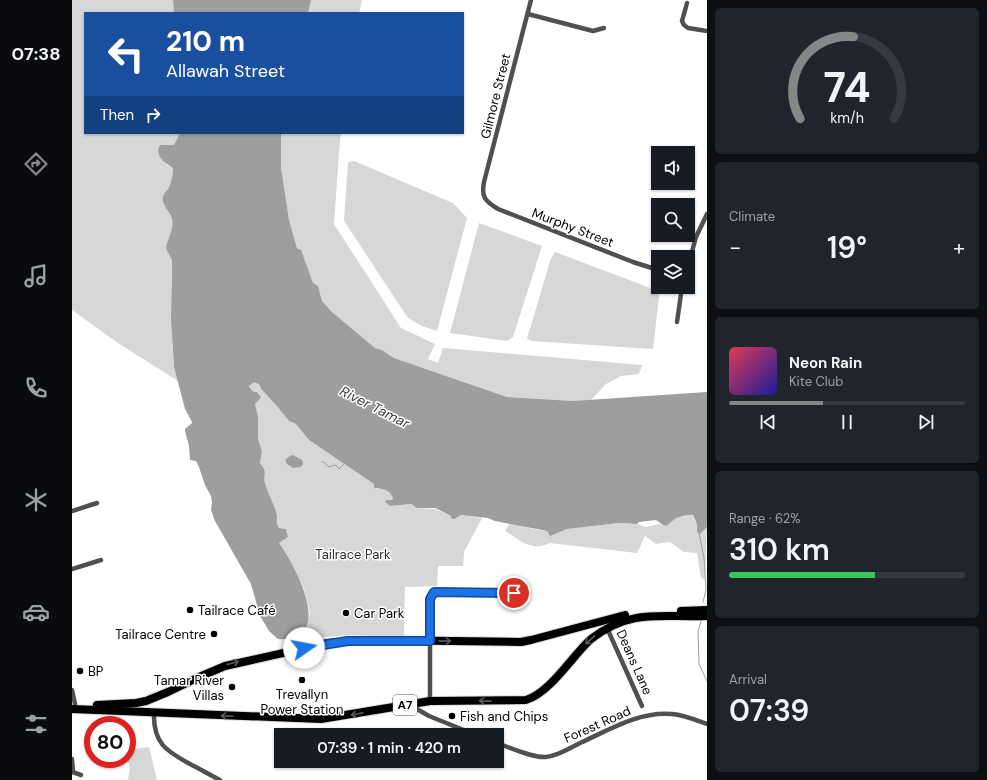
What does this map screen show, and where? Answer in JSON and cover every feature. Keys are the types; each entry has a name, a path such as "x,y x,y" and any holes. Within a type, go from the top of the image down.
{"highway":[{"name":"A7","path":"73,706 153,713 321,720 426,701 526,700 536,697 550,685 584,645 607,624 642,612 707,610"},
{"name":"A7","path":"73,706 113,705 149,700 225,666 317,645 355,641 521,642 642,616 707,616"},
{"path":"149,700 153,713"}],"street":[{"name":"Gilmore Street","path":"484,197 484,182 531,0"},
{"path":"687,3 682,21 683,24 688,28 707,31"},
{"path":"528,14 593,30 604,28"},
{"name":"Murphy Street","path":"484,197 490,204 498,209 651,268"},
{"path":"692,250 696,237 707,214"},
{"path":"678,322 681,294"},
{"path":"72,511 98,503"},
{"path":"72,569 101,560"},
{"path":"423,713 422,707 426,701 430,641 430,599 433,594 436,592 514,593"},
{"name":"Deans Lane","path":"607,624 642,706"},
{"path":"72,690 73,706"},
{"path":"409,704 423,713 458,728"},
{"path":"153,713 156,734 164,747 175,756 220,780"},
{"name":"Forest Road","path":"504,745 534,756 547,757 629,721 646,716 663,714 678,715 707,724"},
{"path":"72,759 72,772 81,775"}],"green space":[{"path":"72,0 173,0 174,12 84,12 84,134 180,134 174,145 163,145 167,165 173,168 171,183 163,196 164,205 170,212 172,221 172,228 166,249 172,260 172,341 174,367 178,381 118,343 72,310"},
{"path":"311,0 362,0 359,12 308,12"},
{"path":"281,134 341,134 334,224 401,328 435,344 428,359 438,363 443,348 642,365 639,374 621,376 606,384 591,400 573,401 507,397 394,358 382,350 375,348 332,312 322,301 318,286 313,284 301,250 297,248 289,220 281,167"},
{"path":"354,161 453,203 467,218 437,331 422,326 408,318 344,221 348,162"},
{"path":"479,223 542,246 513,337 507,341 450,333"},
{"path":"555,252 651,288 651,294 657,294 659,296 653,349 532,341 527,339 551,258"},
{"name":"Tailrace Park","path":"253,383 259,385 289,421 296,424 309,440 374,484 376,489 381,489 388,492 393,498 392,500 386,500 385,502 390,506 411,504 417,508 435,509 451,516 461,515 482,518 464,552 463,566 438,566 437,586 405,587 404,637 355,635 324,637 318,641 310,642 306,627 310,613 304,589 279,543 288,537 286,529 279,528 277,525 276,512 264,480 264,469 260,463 262,451 258,439 256,402 254,392 249,386"},
{"path":"691,514 693,515 700,533 707,527 705,579 701,578 697,553 684,552 670,542 656,544 645,536 637,553 550,543 531,546 521,542 505,531 510,523 547,531 548,533 567,529 619,523 637,524 646,527 659,524 666,526 676,517"},
{"path":"149,747 157,780 128,780 130,768 136,768 136,749"}],"water":[{"path":"173,0 311,0 308,12 174,12"},
{"name":"River Tamar","path":"180,134 281,134 281,167 289,220 297,248 301,250 313,283 318,286 322,301 332,312 375,348 382,350 394,358 507,397 573,401 707,392 707,527 700,534 697,532 693,515 689,515 676,518 666,526 656,520 639,522 637,524 619,523 567,529 550,536 547,531 495,521 488,518 461,515 452,519 451,516 435,508 417,508 411,504 390,506 385,502 386,500 392,500 393,498 388,491 374,488 374,484 309,440 296,424 289,421 259,385 253,383 249,386 250,388 254,392 257,392 261,397 255,404 258,417 258,439 262,451 260,463 265,472 264,480 276,512 277,525 279,528 286,529 288,537 279,543 291,562 304,590 309,617 306,627 298,635 286,639 278,639 269,631 260,616 251,584 215,521 211,510 211,496 205,485 199,467 196,461 190,460 189,446 185,429 192,422 185,409 174,367 171,320 172,260 166,249 172,227 172,219 163,203 164,195 171,182 173,168 164,162 159,153 160,145 174,145"},
{"path":"293,455 302,460 303,464 301,467 293,468 287,464 285,460"}],"waterway":[{"path":"322,462 329,467 336,465 339,469 344,464"},
{"path":"699,533 704,558 706,590 703,602"},
{"path":"701,621 698,631 699,664 707,681"}],"place":[{"name":"Tailrace Café","path":"190,610"},
{"name":"Car Park","path":"346,613"},
{"name":"Tailrace Centre","path":"214,634"},
{"name":"BP","path":"80,671"},
{"name":"Trevallyn Power Station","path":"302,680"},
{"name":"Tamar River Villas","path":"232,687"},
{"name":"Fish and Chips","path":"452,716"}],"route":[{"path":"304,648 348,641 430,641 430,599 434,592 514,593"}]}
